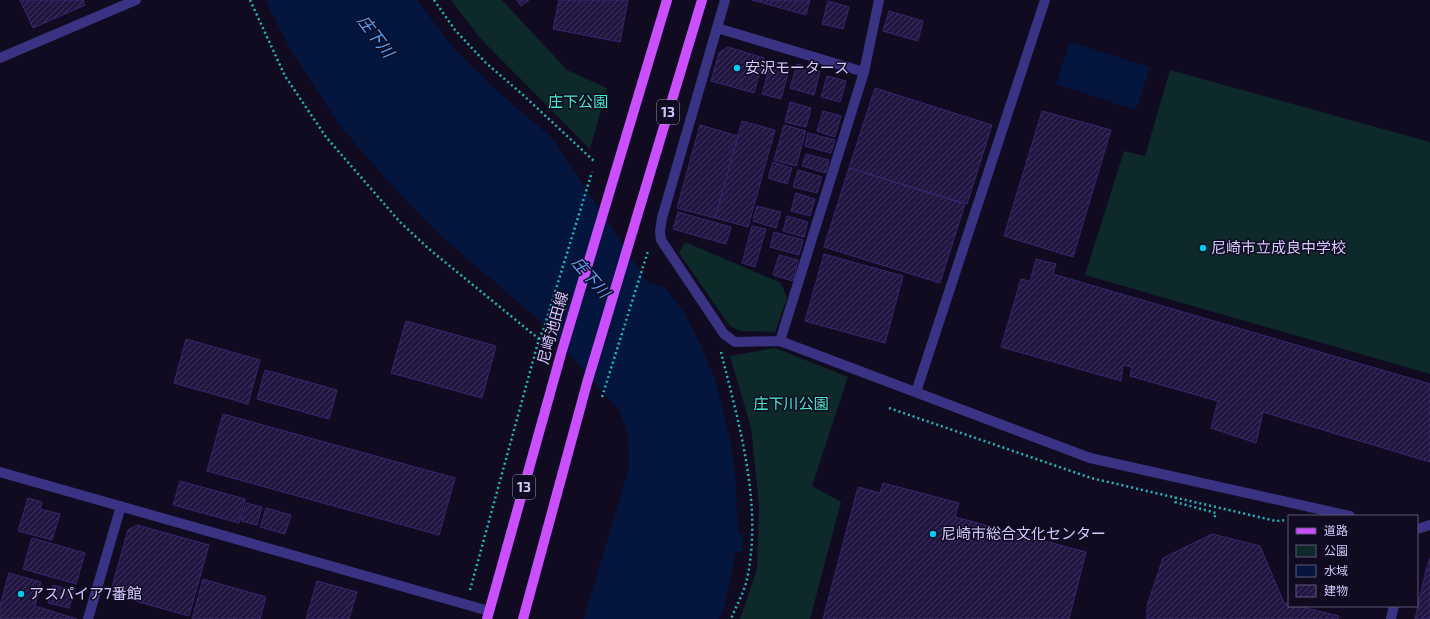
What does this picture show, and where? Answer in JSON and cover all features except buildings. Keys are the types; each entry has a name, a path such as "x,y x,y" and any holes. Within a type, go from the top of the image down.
{"main road":[{"name":"尼崎池田線","path":"488,615 561,354 667,0"},
{"name":"13","path":"523,619 586,383 702,0"}],"street":[{"path":"0,58 136,0"},
{"path":"725,0 662,218 660,231 661,240 729,340 735,342 780,341 1090,458 1346,515"},
{"path":"780,341 864,72 879,0"},
{"path":"916,392 1045,0"},
{"path":"717,28 864,72"},
{"path":"0,472 466,604 488,615"},
{"path":"88,619 121,506"},
{"path":"1418,529 1430,525"},
{"path":"1391,619 1394,607"}],"path":[{"path":"250,0 285,76 326,137 400,222 429,249 539,339"},
{"path":"434,0 455,30 486,63 522,94 595,162"},
{"path":"466,604 539,339 544,328 592,172"},
{"path":"602,397 648,251 646,247"},
{"path":"721,352 744,444 752,523 747,580 731,619"},
{"path":"1176,497 1175,502 1216,513 1214,519"}],"green space":[{"name":"庄下公園","path":"451,0 502,0 567,70 607,88 590,149 481,39"},
{"path":"1170,70 1430,142 1430,374 1085,275 1124,151 1145,156"},
{"path":"685,242 781,283 787,298 775,332 740,331 730,326 679,253"},
{"name":"庄下川公園","path":"775,348 848,377 812,486 841,502 810,619 740,619 757,569 759,505 751,428 730,356"}],"water":[{"name":"庄下川","path":"265,0 417,0 455,50 495,89 553,139 647,282 666,288 684,313 701,345 716,383 729,435 735,471 738,534 743,535 742,552 736,551 724,608 719,619 584,619 629,468 628,433 619,410 540,321 440,235 389,182 340,126 287,43"},
{"path":"1070,42 1150,67 1136,110 1056,84"}],"place":[{"name":"安沢モータース","path":"737,68"},
{"name":"尼崎市立成良中学校","path":"1203,248"},
{"name":"尼崎市総合文化センター","path":"933,534"},
{"name":"アスパイア7番館","path":"21,594"}]}
